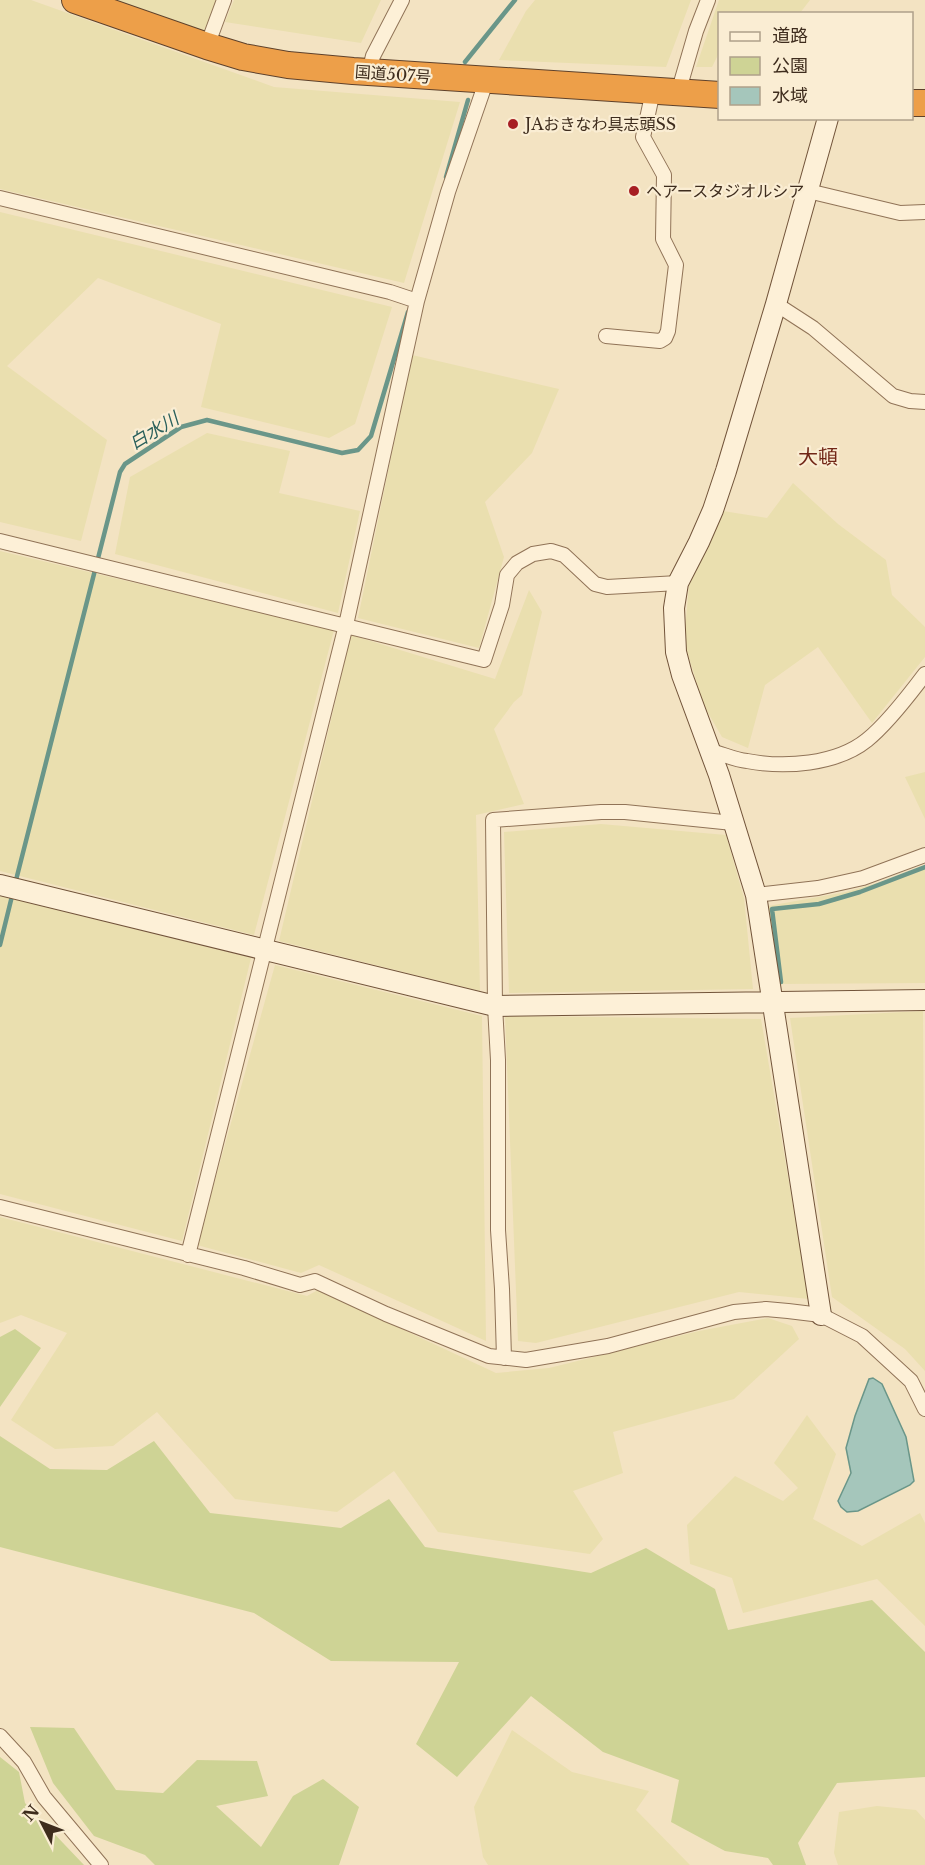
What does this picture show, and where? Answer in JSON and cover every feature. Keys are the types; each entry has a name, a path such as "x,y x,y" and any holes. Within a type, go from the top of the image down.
{"highway":[{"name":"国道507号","path":"75,0 207,46 266,62 369,72 718,95"}],"street":[{"path":"207,46 224,0"},
{"path":"369,72 373,56 402,0"},
{"path":"606,336 660,341 665,338 668,331 676,265 663,238 664,175 643,137 708,0"},
{"path":"188,1255 346,625 417,301 448,192 487,80"},
{"path":"821,1315 756,895 711,751 690,700 676,652 674,608 678,583 713,510 776,304 827,120"},
{"path":"808,191 900,213 925,212"},
{"path":"0,198 390,292 417,301"},
{"path":"776,304 813,328 893,396 925,402"},
{"path":"0,541 484,660 502,605 507,575 517,563 533,554 550,551 564,555 595,584 608,587 678,583"},
{"path":"711,751 745,761 772,764 825,759 846,752 867,740 925,674"},
{"path":"504,1358 498,1230 498,1060 495,1006 493,820 601,812 734,823"},
{"path":"756,895 818,888 863,878 925,855"},
{"path":"0,885 495,1006 925,1000"},
{"path":"0,1207 244,1268 300,1285 315,1281 386,1314 489,1356 504,1358 526,1360 608,1346 734,1312 766,1309 821,1315 862,1336 911,1381 925,1409"},
{"path":"0,1736 24,1762 44,1797 101,1865"}],"shaded area":[{"path":"0,0 31,0 274,87 460,102 404,283 0,189"},
{"path":"111,0 216,0 206,34"},
{"path":"234,0 381,0 361,43 225,22"},
{"path":"535,0 691,0 666,67 499,60 526,11"},
{"path":"719,0 810,0 801,12 718,12 718,55 712,67 696,67"},
{"path":"0,212 392,307 355,424 329,438 201,407 221,324 98,278 7,366 107,440 81,541 0,522"},
{"path":"412,355 559,389 532,453 485,502 504,557 479,648 358,618"},
{"path":"207,433 290,451 279,493 360,511 338,613 115,554 130,477"},
{"path":"793,483 838,524 886,560 892,595 925,627 925,657 872,723 818,647 765,685 748,748 722,737 704,706 684,642 689,585 723,511 767,518"},
{"path":"0,551 334,630 254,935 0,871"},
{"path":"529,590 542,612 522,695 494,729 524,804 476,815 480,991 279,941 351,635 495,679"},
{"path":"925,772 925,819 905,777"},
{"path":"601,824 726,835 744,898 753,989 509,993 504,832"},
{"path":"925,869 925,983 778,984 768,906 846,892"},
{"path":"0,896 251,958 182,1241 0,1194"},
{"path":"275,965 482,1016 486,1341 319,1265 301,1273 197,1245"},
{"path":"923,1011 925,1371 905,1349 832,1297 790,1018"},
{"path":"505,1016 761,1019 809,1299 739,1292 536,1343 518,1341"},
{"path":"0,1217 307,1296 318,1290 496,1373 549,1368 699,1331 768,1318 792,1326 799,1339 734,1399 613,1432 623,1473 573,1491 603,1539 590,1554 438,1532 394,1471 337,1512 235,1499 157,1412 113,1446 55,1449 11,1420 67,1333 21,1315 0,1323"},
{"path":"807,1415 836,1454 813,1519 862,1546 920,1513 925,1523 925,1626 877,1579 743,1613 732,1578 690,1564 687,1525 735,1476 783,1501 798,1488 774,1463"},
{"path":"512,1730 572,1772 649,1791 636,1810 690,1865 488,1865 483,1857 474,1807"},
{"path":"877,1806 916,1810 925,1820 925,1865 838,1865 834,1853 839,1812"}],"green space":[{"path":"15,1329 41,1348 0,1407 0,1337"},
{"path":"0,1436 50,1469 107,1470 154,1441 210,1513 341,1528 389,1499 425,1547 591,1573 646,1548 715,1589 728,1630 872,1600 925,1652 925,1777 837,1783 798,1843 806,1865 773,1865 768,1858 725,1851 671,1822 679,1780 603,1752 531,1696 457,1777 416,1744 459,1662 331,1661 254,1613 0,1547"},
{"path":"30,1727 74,1728 116,1790 163,1793 197,1760 257,1761 268,1796 216,1806 261,1847 293,1796 323,1779 359,1807 339,1865 155,1865 145,1855 94,1836 53,1783"},
{"path":"0,1757 19,1772 25,1803 84,1865 0,1865"}],"water":[{"path":"873,1378 882,1384 906,1437 914,1481 858,1511 847,1512 838,1501 851,1473 846,1448 869,1379"}],"waterway":[{"name":"白水川","path":"465,62 515,0"},
{"name":"白水川","path":"446,177 468,100"},
{"name":"白水川","path":"15,884 120,472 125,464 181,427 207,420 342,453 358,450 371,436 408,312"},
{"path":"781,982 772,909 819,904 860,892 925,867"},
{"name":"白水川","path":"0,945 13,892"}],"place":[{"name":"JAおきなわ具志頭SS","path":"513,124"},
{"name":"ヘアースタジオルシア","path":"634,191"}],"district":[{"name":"大頓","path":"818,457"}]}
